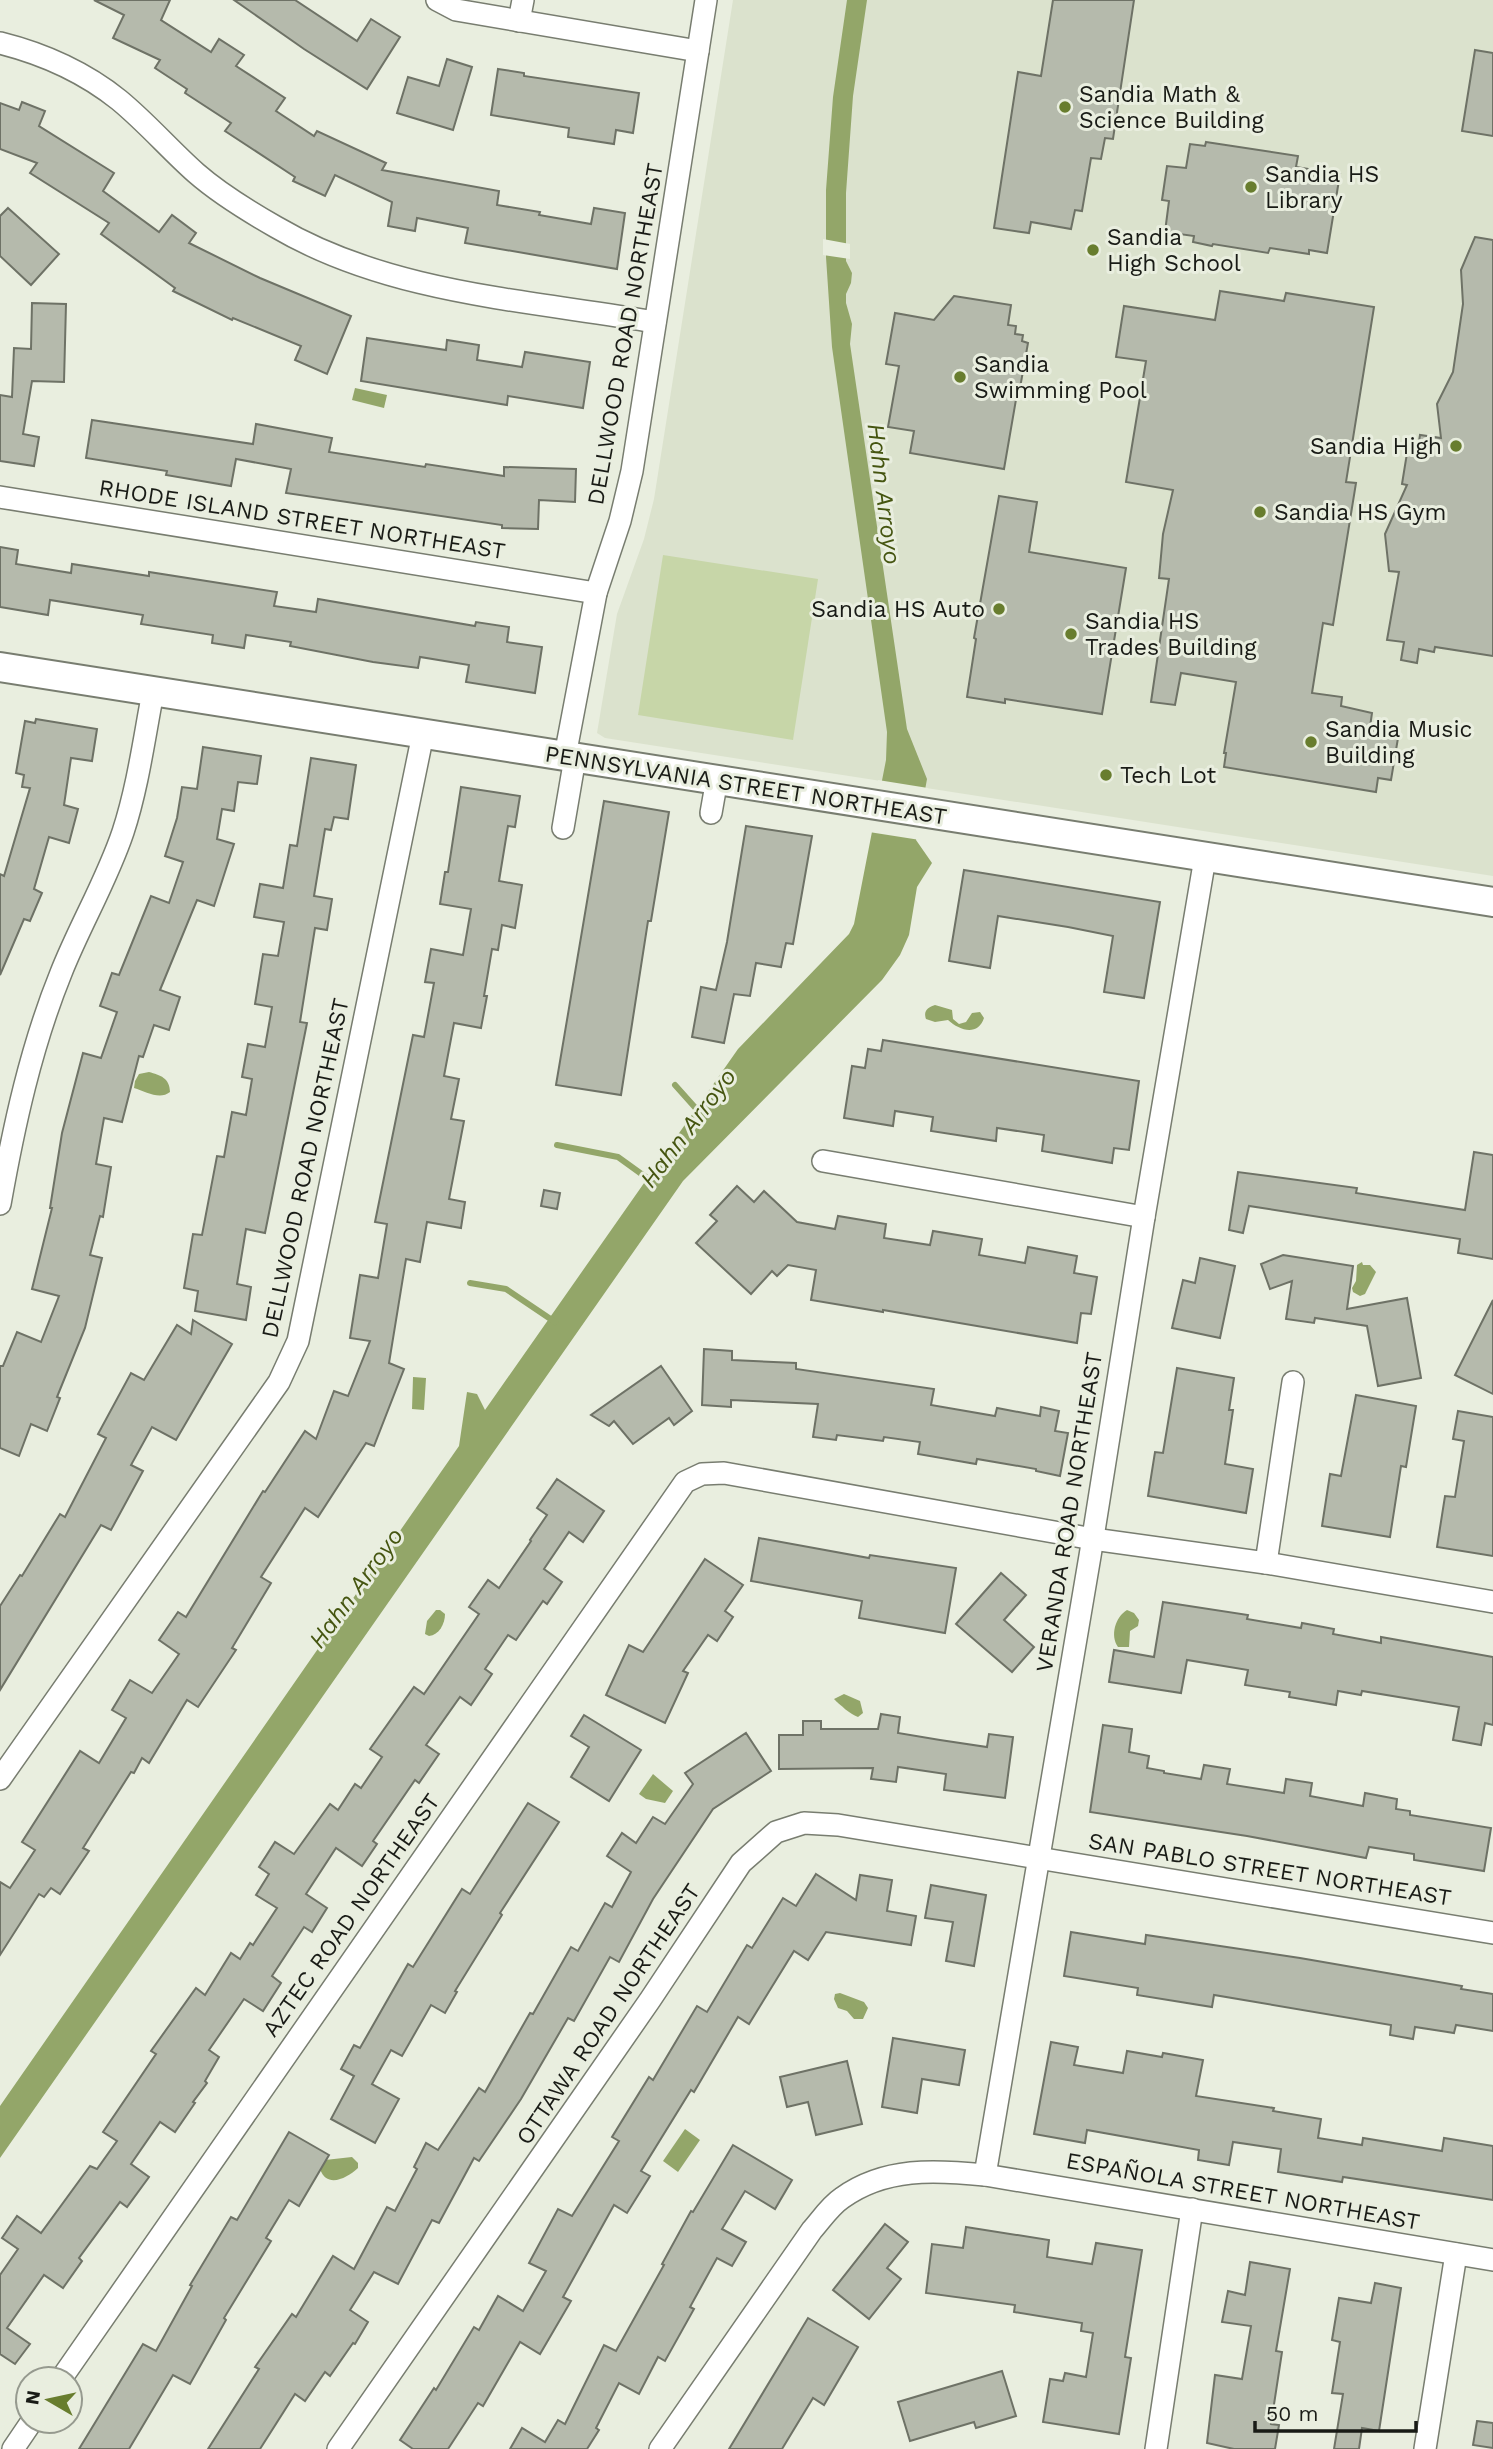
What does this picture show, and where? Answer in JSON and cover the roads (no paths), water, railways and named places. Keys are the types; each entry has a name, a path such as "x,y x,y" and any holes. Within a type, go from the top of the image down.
{"street":[{"path":"437,0 456,10 521,10 698,51"},
{"name":"DELLWOOD ROAD NORTHEAST","path":"570,757 596,593 620,521 632,471 706,0"},
{"path":"0,43 32,51 80,73 118,100 197,174 235,202 278,229 332,254 392,276 458,291 656,322"},
{"name":"RHODE ISLAND STREET NORTHEAST","path":"0,497 596,593"},
{"name":"PENNSYLVANIA STREET NORTHEAST","path":"0,667 1493,902"},
{"path":"0,1203 20,1097 44,1019 75,939 122,834 135,793 153,692"},
{"name":"DELLWOOD ROAD NORTHEAST","path":"0,1779 279,1382 298,1341 423,734"},
{"path":"563,828 570,757"},
{"path":"711,813 717,779"},
{"name":"VERANDA ROAD NORTHEAST","path":"985,2175 1206,858"},
{"path":"823,1161 1144,1217"},
{"path":"1266,1563 1293,1382"},
{"name":"AZTEC ROAD NORTHEAST","path":"71,2365 685,1482 702,1474 724,1474 1093,1539"},
{"path":"1093,1539 1266,1563 1493,1602"},
{"name":"OTTAWA ROAD NORTHEAST","path":"338,2449 643,2012 741,1863 776,1832 804,1823 838,1825 1038,1857"},
{"name":"SAN PABLO STREET NORTHEAST","path":"1038,1857 1493,1933"},
{"name":"ESPAÑOLA STREET NORTHEAST","path":"660,2449 811,2230 841,2199 879,2179 934,2170 985,2175 1493,2260"},
{"path":"1156,2449 1192,2209"},
{"path":"1425,2449 1456,2254"}],"water":[{"name":"Hahn Arroyo","path":"847,0 867,0 853,96 846,193 846,261 852,273 846,294 852,324 850,344 907,729 927,779 916,840 932,863 917,887 909,935 900,955 882,980 683,1181 0,2158 0,2106 459,1446 467,1392 477,1394 485,1410 738,1049 849,934 854,924 886,760 887,732 832,347 826,257 826,190 833,97"},
{"path":"355,388 387,395 384,408 352,400"},
{"path":"935,1005 952,1010 953,1019 959,1024 966,1022 972,1013 980,1012 984,1018 978,1027 968,1030 948,1020 935,1022 926,1019 927,1010"},
{"path":"149,1072 166,1080 170,1092 157,1095 134,1088 139,1074"},
{"path":"1362,1262 1363,1265 1370,1265 1376,1272 1365,1294 1360,1296 1353,1292 1352,1288 1356,1281 1357,1265"},
{"path":"413,1377 426,1378 424,1410 412,1409"},
{"path":"436,1610 445,1614 444,1622 438,1631 429,1636 425,1634 427,1621"},
{"path":"1127,1610 1134,1613 1139,1620 1138,1626 1130,1631 1129,1647 1118,1647 1114,1638 1115,1627 1119,1617"},
{"path":"844,1694 860,1701 863,1713 858,1717 834,1699"},
{"path":"653,1774 673,1791 665,1803 646,1799 639,1794"},
{"path":"840,1993 864,2002 868,2008 863,2019 854,2019 847,2011 838,2008 834,1999 835,1994"},
{"path":"685,2129 700,2140 678,2172 663,2161"},
{"path":"352,2157 358,2163 358,2168 338,2180 327,2179 320,2169 325,2160"}],"waterway":[{"name":"Hahn Arroyo","path":"675,1085 700,1113"},
{"name":"Hahn Arroyo","path":"557,1145 618,1157 654,1183"},
{"path":"470,1283 506,1289 555,1322"}],"place":[{"name":"Sandia Math & Science Building","path":"1065,107"},
{"name":"Sandia HS Library","path":"1251,187"},
{"name":"Sandia High School","path":"1093,250"},
{"name":"Sandia Swimming Pool","path":"960,377"},
{"name":"Sandia High","path":"1456,446"},
{"name":"Sandia HS Gym","path":"1260,512"},
{"name":"Sandia HS Auto","path":"999,609"},
{"name":"Sandia HS Trades Building","path":"1071,634"},
{"name":"Sandia Music Building","path":"1311,742"},
{"name":"Tech Lot","path":"1106,775"}]}
